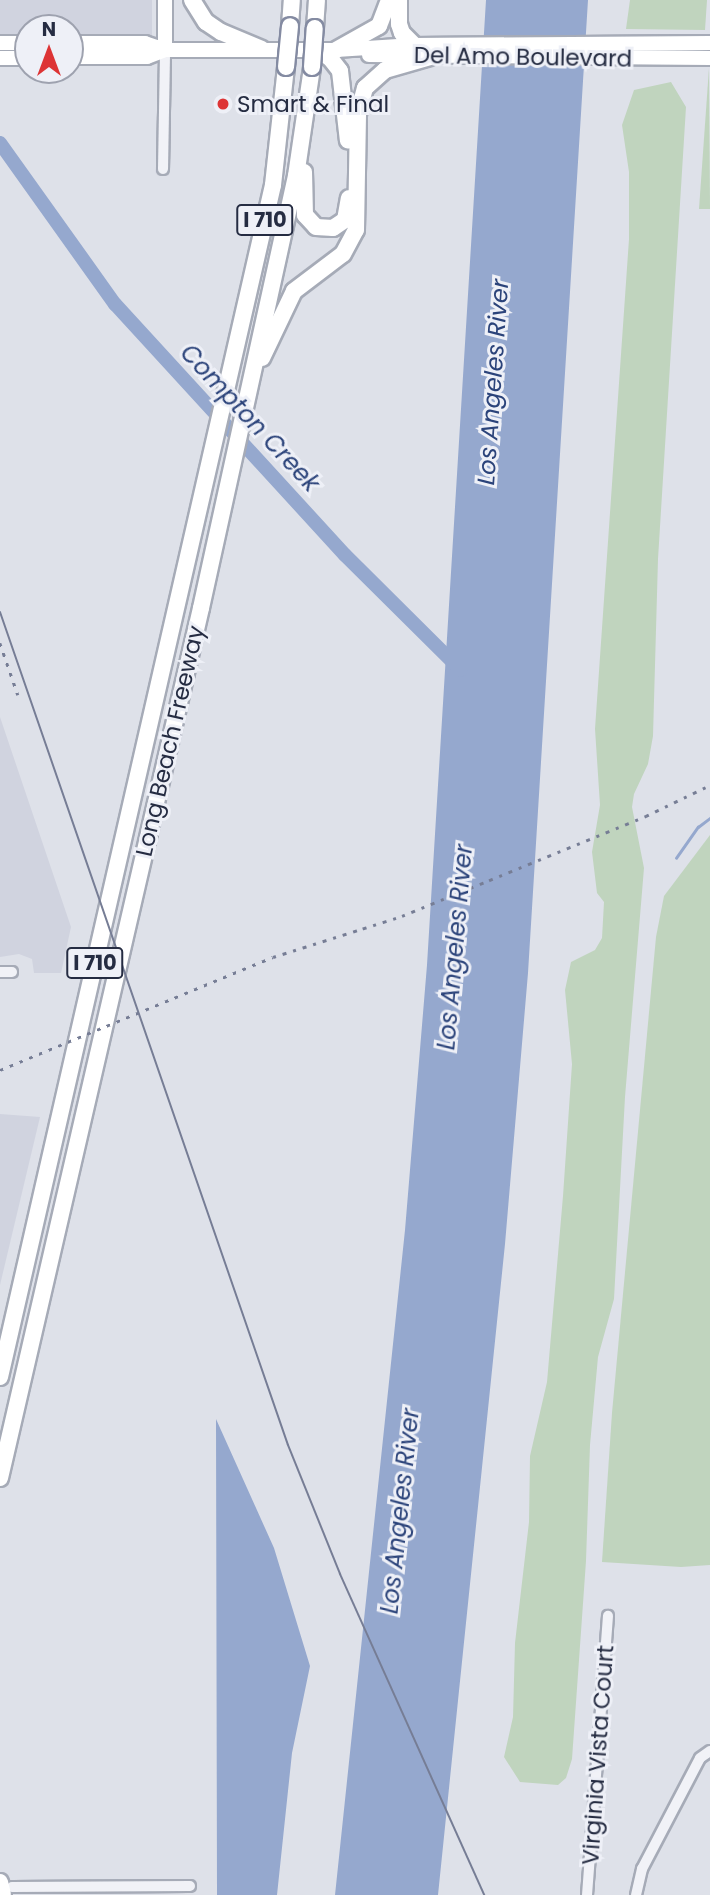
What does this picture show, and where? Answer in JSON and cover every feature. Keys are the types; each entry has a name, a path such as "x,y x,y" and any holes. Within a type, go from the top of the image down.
{"highway":[{"path":"192,0 206,22 221,32 262,50"},
{"name":"Long Beach Freeway","path":"0,1377 203,481 273,185 292,0"},
{"name":"Long Beach Freeway","path":"0,1478 201,608 249,385 307,112 317,0"},
{"path":"337,50 379,26 389,0"},
{"path":"399,0 399,24 405,38 414,45"},
{"path":"307,112 304,215 316,227 333,228 345,220 349,211 347,123 341,71 330,58 317,50"},
{"path":"249,385 294,291 342,254 356,230 358,114 366,88 385,70 430,57"}],"main road":[{"path":"165,0 165,50"},
{"path":"84,43 145,43 165,50"},
{"name":"Del Amo Boulevard","path":"605,52 710,43"},
{"name":"Del Amo Boulevard","path":"165,50 337,50 414,45 461,51 605,52 710,58"},
{"path":"84,57 147,57 165,50"},
{"name":"Del Amo Boulevard","path":"337,50 348,54 430,57 461,51"}],"street":[{"path":"163,169 165,50"},
{"name":"Virginia Vista Court","path":"587,1895 608,1616"},
{"path":"636,1895 642,1869 700,1758 710,1751"},
{"path":"5,1888 190,1886"}],"shaded area":[{"path":"0,0 152,0 152,36 84,36 84,14 14,14 14,36 0,35"},
{"path":"0,717 71,927 61,973 34,973 32,959 19,954 0,957"},
{"path":"0,1114 40,1117 0,1285"}],"green space":[{"path":"630,0 707,0 705,30 626,29"},
{"path":"709,68 710,209 699,209"},
{"path":"671,82 686,107 658,559 653,736 648,764 634,794 632,807 644,868 625,1097 614,1299 598,1357 590,1445 586,1561 572,1759 566,1778 558,1785 520,1782 504,1757 513,1717 515,1643 529,1522 530,1456 547,1382 563,1196 572,1064 565,990 571,962 595,950 602,938 604,902 597,893 592,852 600,805 595,729 629,239 629,172 622,125 634,90"},
{"path":"710,835 710,1565 681,1567 602,1562 612,1413 656,937 664,896"}],"water":[{"name":"Los Angeles River","path":"486,0 588,0 528,973 505,1244 438,1895 335,1895 405,1230 427,965"},
{"path":"216,1419 274,1548 310,1666 292,1753 277,1895 217,1895"}],"waterway":[{"name":"Compton Creek","path":"0,143 115,304 345,555 461,670"},
{"path":"676,858 698,827 710,818"}],"tram line":[{"path":"0,612 288,1445 340,1574 484,1895"}],"railway":[{"path":"0,643 18,695"},
{"path":"0,1070 273,957 402,916 646,816 710,785"}],"place":[{"name":"Smart & Final","path":"223,104"}]}
